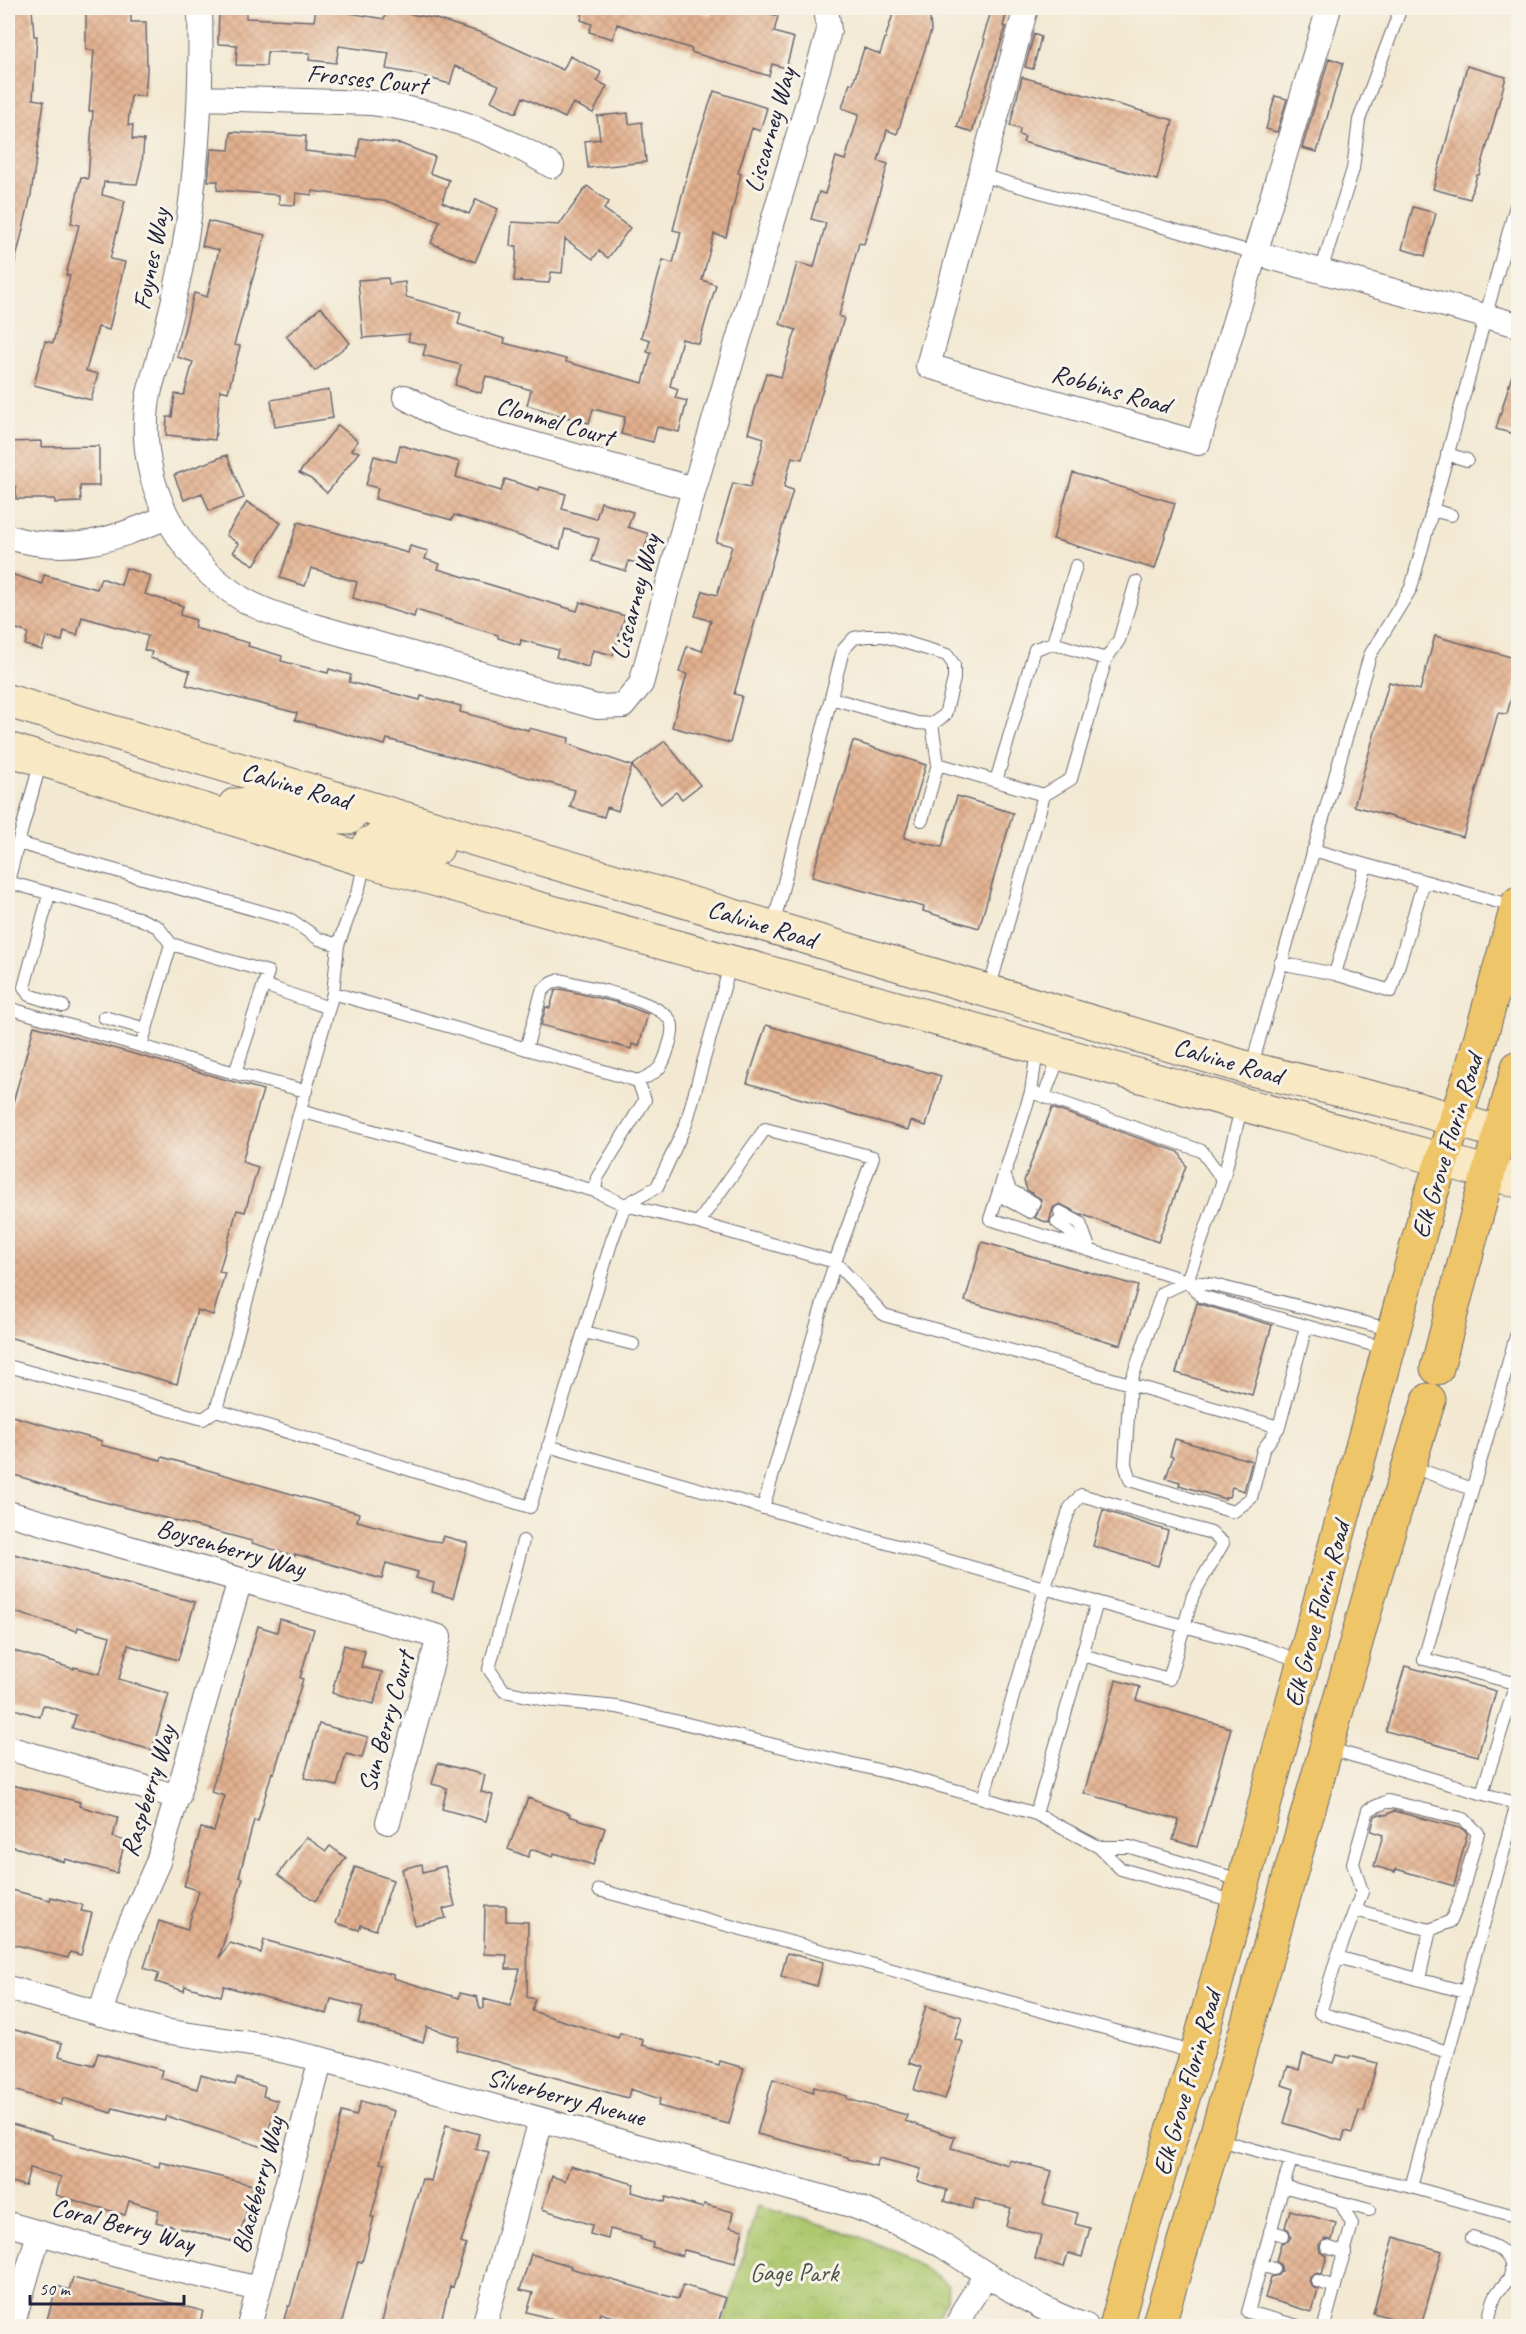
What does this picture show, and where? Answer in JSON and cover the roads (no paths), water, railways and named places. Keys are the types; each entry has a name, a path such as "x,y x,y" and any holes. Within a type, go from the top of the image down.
{"main road":[{"name":"Calvine Road","path":"8,701 1251,1069 1509,1135"},
{"name":"Calvine Road","path":"8,749 365,860 1503,1177"},
{"path":"201,808 252,804 335,818 365,816 371,808"},
{"path":"365,860 370,843 378,839 390,838 453,852 517,851"},
{"name":"Elk Grove Florin Road","path":"1116,2326 1142,2230 1197,2053 1390,1340 1441,1160 1471,1072 1518,905"},
{"path":"732,961 744,950 757,944 772,945 846,966 890,962"},
{"name":"Elk Grove Florin Road","path":"1158,2326 1215,2139 1374,1580 1437,1368 1503,1177 1518,1067"}],"street":[{"name":"Foynes Way","path":"167,517 150,470 146,422 148,398 185,244 195,170 201,98 200,8"},
{"name":"Liscarney Way","path":"167,517 183,545 198,562 225,587 267,611 290,620 597,707 623,706 641,684 694,489 829,31 826,8"},
{"name":"Robbins Road","path":"1026,8 928,366 1198,443 1329,8"},
{"name":"Frosses Court","path":"201,98 372,103 400,106 479,128 529,151 552,166"},
{"path":"1255,253 1518,325"},
{"name":"Clonmel Court","path":"405,397 443,418 694,489"},
{"path":"8,537 34,543 79,545 123,535 167,517"},
{"name":"Boysenberry Way","path":"8,1514 439,1637"},
{"name":"Raspberry Way","path":"100,2014 122,1943 158,1862 240,1580"},
{"name":"Sun Berry Court","path":"388,1822 439,1637"},
{"path":"8,1748 178,1797"},
{"name":"Silverberry Avenue","path":"8,1988 164,2031 263,2046 321,2059 851,2205 889,2219 940,2245 1031,2301 1065,2319 1086,2326"},
{"name":"Blackberry Way","path":"249,2326 321,2059"},
{"path":"484,2326 541,2120"},
{"name":"Coral Berry Way","path":"8,2224 139,2261 259,2289"},
{"path":"12,2326 39,2233"},
{"path":"957,2326 964,2310 986,2275"}],"lane":[{"path":"1321,271 1353,169 1359,120 1399,14 1399,8"},
{"path":"980,175 1255,253"},
{"path":"1251,1069 1370,655 1411,588 1518,198"},
{"path":"1447,454 1467,460"},
{"path":"1432,510 1451,515"},
{"path":"1053,643 1076,566"},
{"path":"989,991 1044,795 1071,779 1106,659 1119,640 1136,582"},
{"path":"772,927 843,650 854,638 884,636 947,655 954,665 954,679 945,715 932,724 916,723 831,698"},
{"path":"996,781 1035,649 1053,643 1106,659"},
{"path":"922,820 938,764 932,724"},
{"path":"41,760 8,882 138,918 158,927 171,944 268,972 264,985 252,1002 241,1034 235,1073"},
{"path":"938,764 1044,795"},
{"path":"18,843 291,920 319,939 338,945"},
{"path":"1313,850 1518,905"},
{"path":"8,1366 203,1419 216,1410 329,1008 333,993 338,945 359,888 365,860"},
{"path":"1335,974 1366,865"},
{"path":"1280,963 1335,974 1391,991 1424,881"},
{"path":"49,895 24,987 29,995 63,1006"},
{"path":"141,1046 146,1029 159,1008 168,975 171,944"},
{"path":"216,1410 530,1507 625,1205 657,1187 686,1124 732,961"},
{"path":"333,993 526,1049 638,1081 658,1072 672,1037 672,1023 661,1010 640,1001 560,980 550,984 542,991 526,1049"},
{"path":"264,985 329,1008"},
{"path":"8,1008 306,1091"},
{"path":"104,1017 146,1029"},
{"path":"1049,1049 1031,1092 990,1219 1187,1281 1214,1285 1390,1340"},
{"path":"1044,1096 1049,1049"},
{"path":"595,1191 597,1178 645,1101 638,1081"},
{"path":"1031,1092 1202,1151 1223,1180"},
{"path":"1242,1105 1223,1180 1187,1281 1162,1293 1130,1384 1125,1464 1130,1480 1233,1512 1251,1498 1263,1450 1279,1427 1306,1327"},
{"path":"300,1111 595,1191 625,1205 835,1262 884,1315 1279,1427"},
{"path":"698,1223 765,1129 873,1157 835,1262 764,1508"},
{"path":"1000,1188 1006,1198 1032,1208 1010,1190 1004,1174"},
{"path":"1059,1217 1084,1249"},
{"path":"1187,1281 1201,1296 1306,1327 1390,1340"},
{"path":"1482,1792 1517,1684 1424,1659 1518,1329"},
{"path":"584,1332 633,1344"},
{"path":"1506,1372 1518,1374"},
{"path":"548,1446 1044,1588 1265,1648 1304,1662"},
{"path":"1409,1466 1472,1489"},
{"path":"983,1798 1044,1588 1070,1508 1081,1495 1211,1533 1223,1543 1193,1594 1169,1679 1082,1655"},
{"path":"523,1540 489,1669 504,1691 546,1700 617,1707 911,1778 1036,1814 1099,1847 1121,1869 1241,1892"},
{"path":"1036,1814 1097,1602"},
{"path":"1326,1747 1518,1804 1412,2187"},
{"path":"1355,1910 1430,1930 1451,1921 1460,1899 1478,1833 1464,1819 1388,1802 1368,1810 1353,1863 1362,1892 1355,1910 1337,1957 1320,2013 1448,2052"},
{"path":"1099,1847 1130,1847 1241,1892"},
{"path":"599,1890 1197,2053"},
{"path":"1419,1979 1430,1930"},
{"path":"1337,1957 1465,1992"},
{"path":"1215,2139 1291,2160 1412,2187 1518,2217"},
{"path":"1291,2160 1248,2312 1298,2326"},
{"path":"1283,2186 1369,2210"},
{"path":"1324,2326 1352,2224 1340,2202"},
{"path":"1270,2231 1283,2235"},
{"path":"1472,2238 1497,2247 1506,2254 1511,2263 1510,2275 1495,2296 1487,2326"},
{"path":"1327,2247 1345,2253"},
{"path":"1261,2265 1274,2269"},
{"path":"1317,2281 1335,2287"}],"park label":[{"name":"Gage Park","path":"794,2272"}]}
